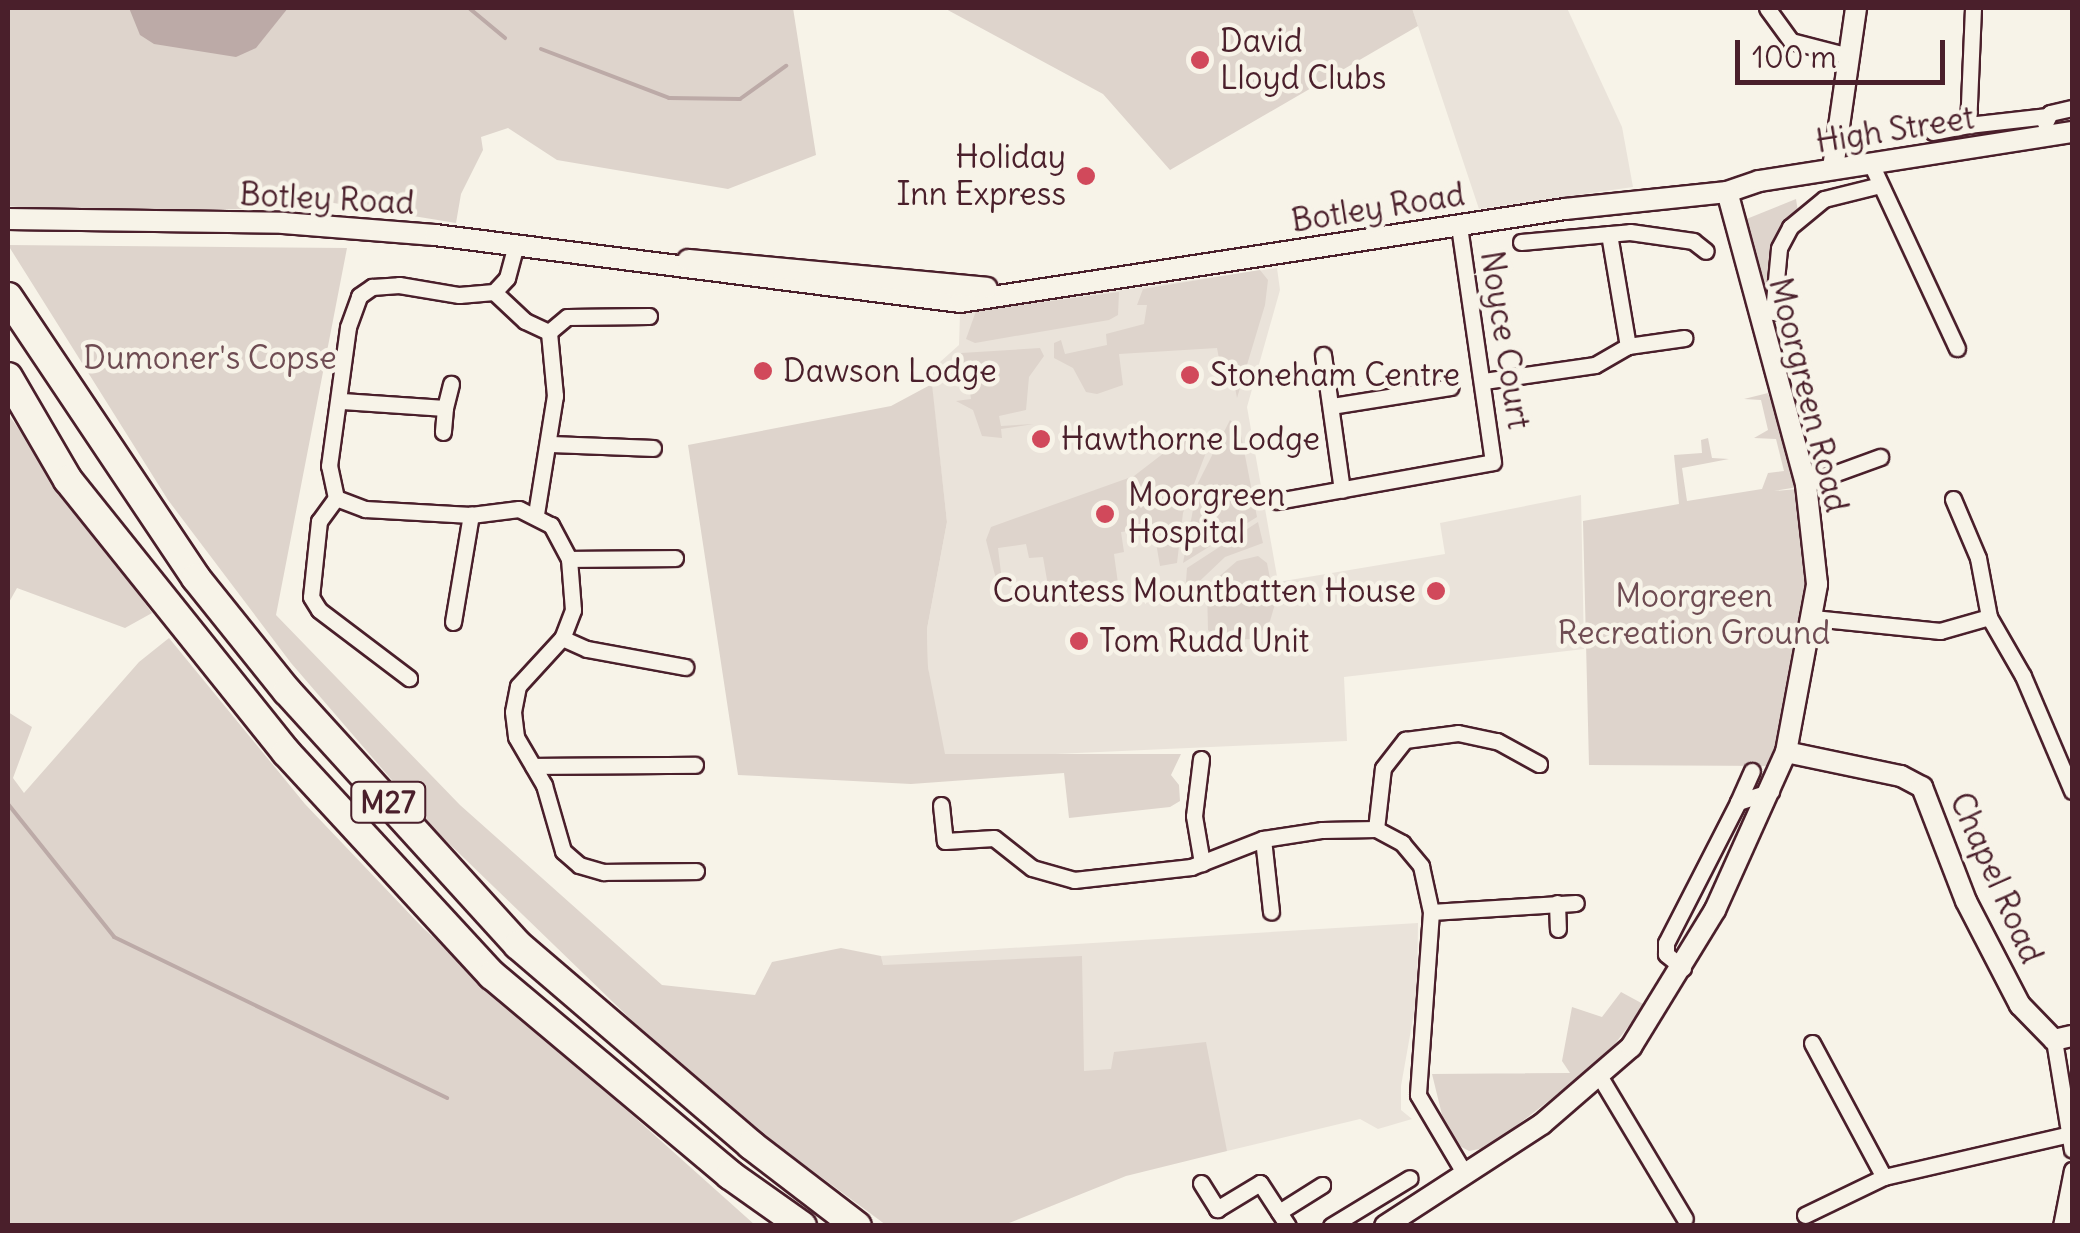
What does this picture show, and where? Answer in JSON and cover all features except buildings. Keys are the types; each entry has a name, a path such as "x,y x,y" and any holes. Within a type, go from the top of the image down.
{"highway":[{"name":"M27","path":"8,297 196,578 287,692 518,945 751,1145 857,1226"},
{"name":"M27","path":"8,377 68,480 286,752 492,975 730,1175 802,1226"}],"main road":[{"path":"1834,168 1856,8"},
{"name":"High Street","path":"1727,192 1834,168 1876,176 2047,126 2072,132"},
{"name":"Botley Road","path":"8,219 283,223 641,261 730,260 1039,290 1460,226 1727,192"},
{"name":"Moorgreen Road","path":"1390,1224 1600,1077 1631,1047 1683,968 1771,791 1786,752 1814,618 1817,584 1806,484 1727,192"},
{"name":"Chapel Road","path":"1786,752 1901,776 1922,787 1996,962 2038,1030 2063,1038"}],"street":[{"path":"1767,8 1790,41 1849,56"},
{"path":"1968,125 1973,8"},
{"path":"1933,132 1968,125 2047,126 2072,108"},
{"path":"1772,312 1779,248 1790,227 1824,199 1876,176 1957,348"},
{"name":"Noyce Court","path":"1342,490 1493,462 1460,226"},
{"path":"1609,234 1628,346"},
{"path":"1522,242 1609,234 1669,236 1706,252"},
{"path":"494,292 506,278 516,245"},
{"path":"409,678 319,610 311,597 319,521 336,498 329,466 342,402 348,327 367,289 494,292 526,321 550,332"},
{"path":"550,332 567,317 615,309 649,316"},
{"path":"536,514 552,444 556,376 550,332"},
{"path":"1484,382 1595,365 1628,346 1684,338"},
{"path":"1277,500 1342,490 1323,355"},
{"path":"443,432 451,384"},
{"path":"1332,406 1450,387"},
{"path":"342,402 445,408"},
{"path":"552,444 652,448"},
{"path":"1806,484 1880,457"},
{"path":"336,498 365,509 471,514 519,508 551,525 569,559 573,610 562,638 518,686 516,737 533,766 563,851 579,865 604,872 696,871"},
{"path":"1953,499 1978,558 1989,617 2023,676 2072,791"},
{"path":"453,622 471,514"},
{"path":"569,559 675,558"},
{"path":"1814,618 1940,631 1989,617"},
{"path":"562,638 588,650 685,667"},
{"path":"1376,830 1384,768 1405,740 1458,733 1496,741 1538,764"},
{"path":"1201,759 1194,816 1202,863"},
{"path":"533,766 695,766"},
{"path":"1683,968 1666,954 1666,943 1752,772"},
{"path":"1738,802 1771,791"},
{"path":"941,804 945,840 994,838 1052,876 1116,879 1202,863 1263,839 1376,830 1417,859 1431,912 1418,1095 1465,1174"},
{"path":"1263,839 1271,912"},
{"path":"1557,903 1558,929"},
{"path":"1431,912 1576,903"},
{"path":"1804,1215 1884,1177 2071,1142 2063,1038"},
{"path":"1812,1043 1884,1177"},
{"path":"1600,1077 1685,1219"},
{"path":"2061,1226 2072,1170"},
{"path":"1331,1226 1410,1178"},
{"path":"1201,1183 1217,1208 1260,1182 1284,1219 1322,1185"}],"shaded area":[{"path":"129,8 288,8 256,48 236,57 154,44 140,35"},
{"path":"1412,8 1567,8 1622,127 1633,187 1479,209"},
{"name":"Moorgreen Hospital","path":"1277,268 1280,290 1247,407 1278,582 1445,554 1440,523 1581,495 1584,649 1344,677 1347,741 942,759 928,667 927,629 947,522 930,371 959,345 960,313"},
{"path":"1418,923 1417,996 1401,1086 1401,1110 1412,1119 1378,1129 1360,1119 1227,1151 1119,1160 899,1116 881,956"}],"green space":[{"path":"8,8 793,8 816,155 728,189 557,160 508,128 481,137 483,150 461,194 456,223 241,188 244,209 69,212 8,206"},
{"name":"David Lloyd Clubs","path":"944,8 1412,8 1418,26 1170,170 1103,94"},
{"path":"1796,199 1798,212 1768,280 1769,308 1744,220"},
{"name":"Dumoner's Copse","path":"8,245 347,248 276,615 460,805 662,985 755,995 772,962 841,948 881,956 883,965 1082,956 1084,1071 1111,1069 1114,1052 1206,1042 1227,1151 1126,1176 1004,1225 886,1225 707,1093 434,829 291,663 168,500"},
{"path":"1260,270 1268,280 1265,305 1237,398 1231,367 1221,369 1217,348 1119,354 1123,385 1097,394 1086,392 1073,368 1054,358 1054,343 1061,340 1065,354 1107,345 1106,334 1144,324 1147,305 1137,305 1143,289"},
{"path":"1119,292 1118,315 1109,320 975,343 966,339 976,311"},
{"path":"1040,348 1044,356 1029,377 1026,410 999,416 1001,426 1034,424 1001,429 1002,438 982,436 973,410 956,401 971,399 968,378 953,380 951,362 961,353"},
{"path":"932,384 947,522 927,629 928,667 945,754 1181,754 1171,775 1179,785 1180,801 1170,807 1069,818 1064,773 911,784 738,775 688,445 891,406"},
{"name":"Moorgreen Recreation Ground","path":"1768,393 1798,487 1774,491 1798,489 1812,584 1772,766 1589,765 1583,521 1679,504 1674,455 1702,453 1701,440 1708,438 1712,458 1729,459 1682,468 1687,501 1762,489 1768,473 1784,471 1776,439 1754,438 1768,430 1761,400 1744,399"},
{"path":"8,414 152,613 125,628 17,588 8,604"},
{"path":"1230,420 1240,430 1257,517 1183,563 1198,483"},
{"path":"1213,434 1183,513 1177,563 1160,566 1155,537 1145,538 1143,529 1121,532 1124,552 1114,554 1120,598 1051,603 1043,557 1029,558 1026,544 998,548 1002,581 996,579 986,540 991,527 1134,476 1182,439"},
{"path":"1258,522 1263,543 1225,557 1185,595 1187,568"},
{"path":"1258,556 1267,563 1275,604 1270,621 1255,639 1218,640 1208,630 1207,587 1237,561"},
{"path":"169,638 305,804 423,928 755,1225 8,1225 8,712 32,727 13,778 24,793 139,662"},
{"path":"1621,992 1645,1005 1604,1058 1489,1147 1469,1151 1458,1145 1445,1127 1432,1074 1570,1073 1562,1061 1572,1007 1602,1017"}],"waterway":[{"path":"469,8 505,38"},
{"path":"541,49 669,98 740,99 786,66"},
{"path":"8,804 114,937 447,1098"}],"place":[{"name":"David Lloyd Clubs","path":"1200,60"},
{"name":"Holiday Inn Express","path":"1086,176"},
{"name":"Dawson Lodge","path":"763,371"},
{"name":"Stoneham Centre","path":"1190,375"},
{"name":"Hawthorne Lodge","path":"1041,439"},
{"name":"Moorgreen Hospital","path":"1105,514"},
{"name":"Countess Mountbatten House","path":"1436,591"},
{"name":"Tom Rudd Unit","path":"1079,641"}]}
